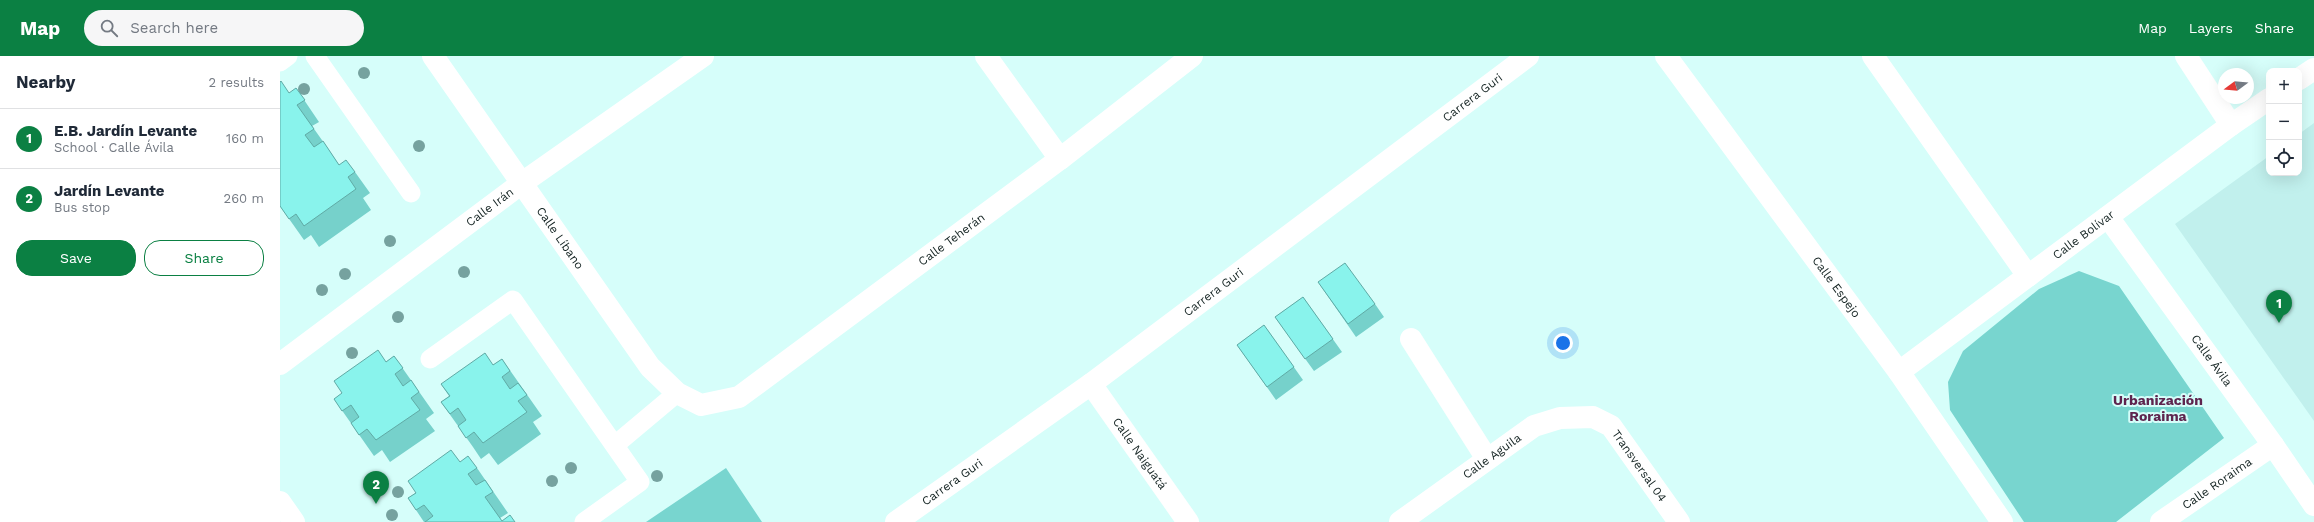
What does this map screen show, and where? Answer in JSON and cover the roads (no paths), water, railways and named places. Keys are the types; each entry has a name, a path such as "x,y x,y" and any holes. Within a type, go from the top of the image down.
{"street":[{"name":"Calle Líbano","path":"433,56 650,367 677,393 701,405"},
{"name":"Calle Irán","path":"280,364 522,183 703,56"},
{"path":"986,56 1060,159"},
{"name":"Calle Teherán","path":"701,405 739,397 1060,159 1192,56"},
{"name":"Carrera Guri","path":"896,522 1091,384 1528,56"},
{"name":"Calle Espejo","path":"1666,56 1899,372 2002,522"},
{"path":"1873,56 2028,276"},
{"path":"2186,56 2231,125"},
{"path":"2302,77 2314,69"},
{"name":"Calle Bolívar","path":"1899,372 2231,125 2266,101"},
{"name":"Calle Ávila","path":"2108,217 2273,445 2314,505"},
{"path":"1411,339 1487,459"},
{"name":"Calle Naiguatá","path":"1091,384 1188,522"},
{"name":"Calle Aguila","path":"1400,522 1534,426 1560,418 1593,417"},
{"name":"Transversal 04","path":"1593,417 1611,426 1679,522"},
{"name":"Calle Roraima","path":"2161,522 2273,445"},
{"path":"280,502 294,522"}],"lane":[{"path":"280,62 288,56"},
{"path":"315,56 411,193"},
{"path":"430,359 513,300 640,482 584,522"},
{"path":"615,445 677,393"}],"place":[{"name":"E.B. Jardín Levante","path":"2279,323"},
{"name":"Jardín Levante","path":"376,504"}],"district":[{"name":"Urbanización Roraima","path":"2158,408"}]}
